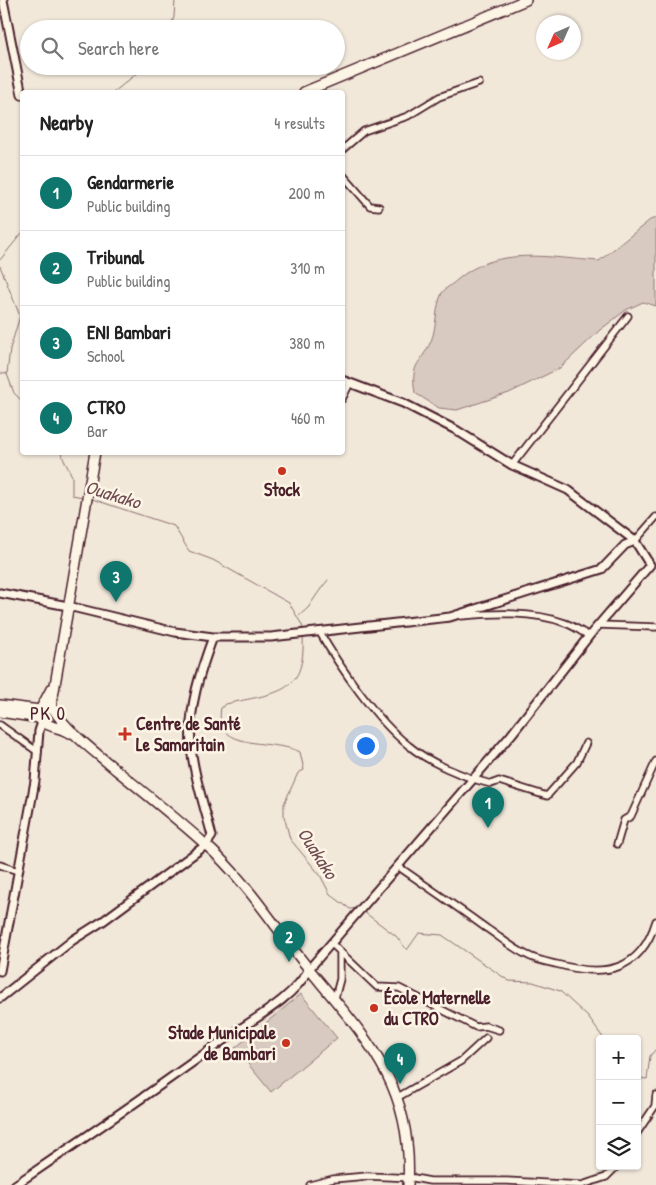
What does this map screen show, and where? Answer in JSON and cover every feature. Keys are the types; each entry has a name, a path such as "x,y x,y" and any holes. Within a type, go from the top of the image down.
{"main road":[{"path":"309,90 526,0"},
{"path":"45,716 54,684 95,455"},
{"path":"2,709 45,716 75,735 206,845 285,935 309,969 335,998 365,1037 387,1073 398,1097 408,1142 408,1181"}],"street":[{"path":"3,0 21,90"},
{"path":"345,147 364,131 408,116 440,98 479,83"},
{"path":"345,177 370,206 379,207"},
{"path":"512,465 628,316"},
{"path":"15,1185 272,1006 303,980 309,969 399,867 554,683 589,636 653,566 635,541 568,490 512,465 447,426 403,403 345,381"},
{"path":"345,393 350,383"},
{"path":"450,616 602,568 625,545 635,541 656,517"},
{"path":"0,593 68,606 175,632 213,637 248,638 450,616 491,614 532,615 566,623 589,636"},
{"path":"599,625 656,627"},
{"path":"319,631 334,658 395,734 410,747 472,779 491,784 498,781 547,796 577,762 586,743"},
{"path":"0,998 73,940 103,921 206,845 212,836 191,747 191,720 200,674 213,637"},
{"path":"0,971 45,716"},
{"path":"0,725 38,752"},
{"path":"617,844 624,820 631,816 656,761"},
{"path":"0,866 18,871"},
{"path":"399,867 508,944 530,957 579,971 592,972 626,964 634,959 650,939 656,921"},
{"path":"331,943 377,987 400,988 476,1027 486,1026 499,1030"},
{"path":"335,998 340,979 340,951"},
{"path":"398,1097 461,1061 486,1038"},
{"path":"641,1127 655,1106 656,1095"},
{"path":"310,1185 355,1177 408,1181 507,1181 582,1185 606,1177 613,1170"}],"shaded area":[{"path":"656,218 656,306 643,302 626,310 600,330 560,368 509,393 457,410 439,408 415,393 415,370 431,341 442,293 457,280 473,269 489,262 507,258 543,256 599,261 650,220"},
{"name":"Stade Municipale de Bambari","path":"301,994 337,1038 271,1092 235,1048"}],"waterway":[{"path":"173,20 175,0"},
{"path":"116,90 135,75"},
{"path":"0,260 20,235"},
{"path":"0,266 20,316 10,349 7,374"},
{"name":"Ouakako","path":"0,373 7,374 14,393 20,399"},
{"name":"Ouakako","path":"62,455 72,476 72,495 83,497"},
{"name":"Ouakako","path":"92,499 174,526 189,551 213,560 289,603 303,630"},
{"path":"298,617 308,608 328,580"},
{"name":"Ouakako","path":"303,636 303,656 299,671 293,681 273,693 226,704 221,708 221,722 226,732 235,738 247,742 289,748 300,752 304,770 298,773 284,804 284,816 290,839 320,875 330,894 350,909 359,908"},
{"name":"Ouakako","path":"364,912 396,936 407,950 419,933 442,935 509,981 533,982 560,991 588,1017 601,1035"},
{"name":"Ouakako","path":"641,1078 647,1079 650,1056 656,1049"}],"place":[{"name":"Stock","path":"282,471"},
{"name":"ENI Bambari","path":"116,602"},
{"name":"Centre de Santé Le Samaritain","path":"125,734"},
{"name":"Gendarmerie","path":"488,828"},
{"name":"Tribunal","path":"289,962"},
{"name":"École Maternelle du CTRO","path":"374,1008"},
{"name":"Stade Municipale de Bambari","path":"286,1043"},
{"name":"CTRO","path":"400,1084"}],"district":[{"name":"PK 0","path":"48,713"}]}
